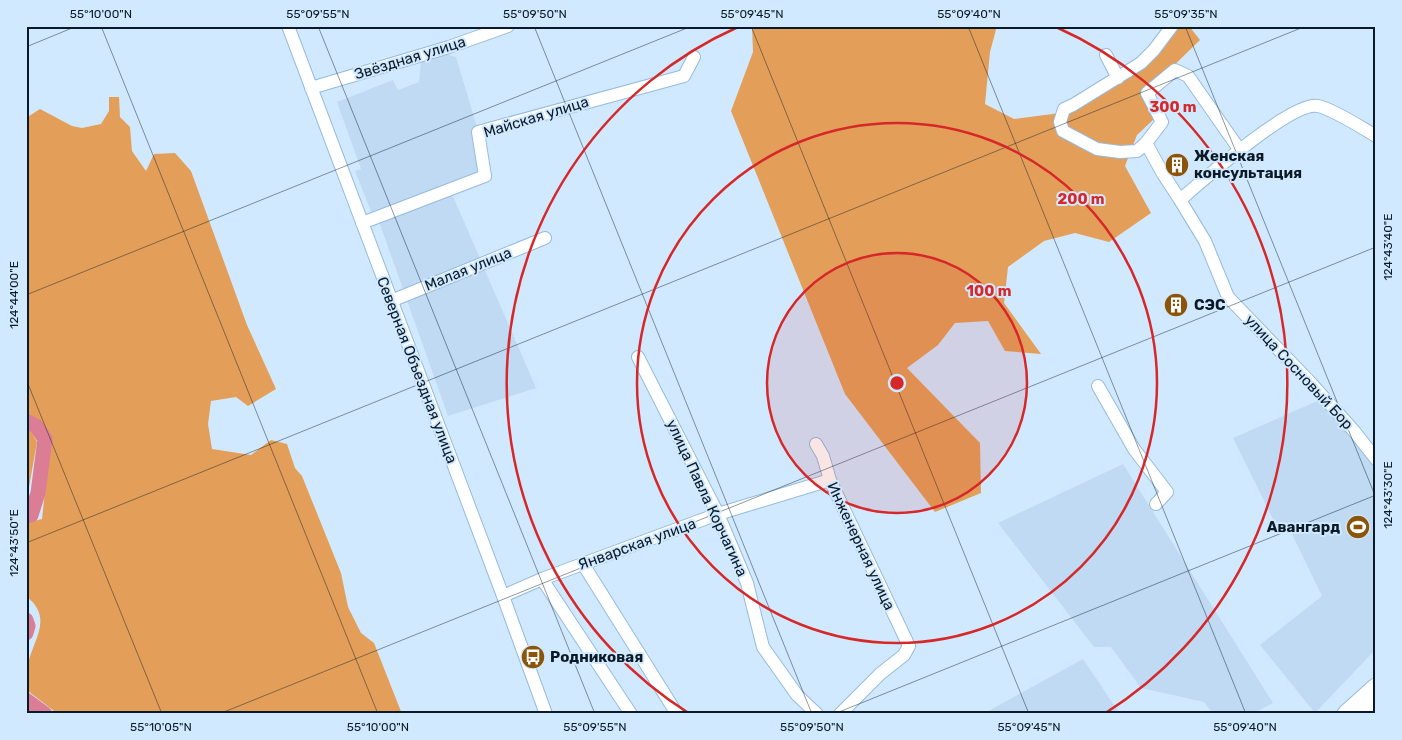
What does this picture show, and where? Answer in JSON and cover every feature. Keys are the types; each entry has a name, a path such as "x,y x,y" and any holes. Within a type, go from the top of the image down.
{"highway":[{"path":"1347,714 1376,688"},
{"path":"1367,714 1376,705"}],"street":[{"name":"Северная Объездная улица","path":"288,26 546,714"},
{"name":"Звёздная улица","path":"311,88 449,47 508,26"},
{"path":"1172,26 1154,50 1141,63 1073,106 1064,109 1060,122 1063,131 1097,149 1120,152 1137,151 1146,143 1162,122 1147,93 1175,70 1188,76 1239,149"},
{"path":"1106,55 1118,78"},
{"name":"Майская улица","path":"362,223 485,176 478,132 684,76 694,57"},
{"path":"1180,200 1239,149 1300,109 1317,106 1340,116 1376,136"},
{"name":"улица Сосновый Бор","path":"1146,143 1205,241 1228,297 1309,381 1354,431 1376,459"},
{"name":"Малая улица","path":"392,301 545,238"},
{"name":"улица Павла Корчагина","path":"638,357 718,514 747,583 763,647 797,695 817,714"},
{"path":"1098,386 1134,449 1167,492 1156,504"},
{"name":"Инженерная улица","path":"816,444 823,456 830,480 909,646 904,655 880,674 840,714"},
{"name":"Январская улица","path":"503,596 542,579 718,514 830,480"},
{"path":"583,564 677,714"},
{"path":"542,579 631,714"}],"shaded area":[{"path":"752,26 997,26 990,52 985,104 1014,119 1068,112 1178,26 1189,26 1200,40 1143,93 1154,119 1137,135 1125,166 1151,213 1109,242 1075,233 1044,241 1008,267 1004,303 1041,354 1005,351 988,321 955,323 938,345 907,368 980,443 981,493 935,512 845,394 731,111 753,52"},
{"path":"446,54 456,57 492,177 452,194 536,388 448,416 376,213 372,214 355,171 361,169 337,102 393,80 398,90 419,82 421,62"},
{"path":"109,97 119,97 120,117 130,127 132,151 146,171 154,154 175,153 191,171 247,325 276,389 248,406 236,397 211,401 208,424 212,449 251,455 271,440 287,444 295,468 302,476 341,573 348,607 361,633 374,643 402,714 58,714 28,691 26,671 40,622 39,613 35,605 26,596 26,523 42,519 51,437 26,411 26,118 40,109 72,126 82,128 101,124 109,111"},
{"path":"1322,399 1376,466 1376,649 1315,713 1260,645 1322,596 1288,526 1279,531 1233,438"},
{"path":"26,429 31,431 37,442 26,504"},
{"path":"1123,464 1273,703 1252,714 1213,714 1204,702 1141,688 1111,647 1094,647 998,523"},
{"path":"1083,659 1120,714 983,714"}],"waterway":[{"path":"26,421 36,426 45,439 38,493 31,515 26,516"},
{"path":"26,620 28,626 26,633"},
{"path":"26,700 45,714"}],"place":[{"name":"Женская консультация","path":"1177,165"},
{"name":"СЭС","path":"1176,305"},
{"name":"Авангард","path":"1358,527"},
{"name":"Родниковая","path":"533,657"}]}
